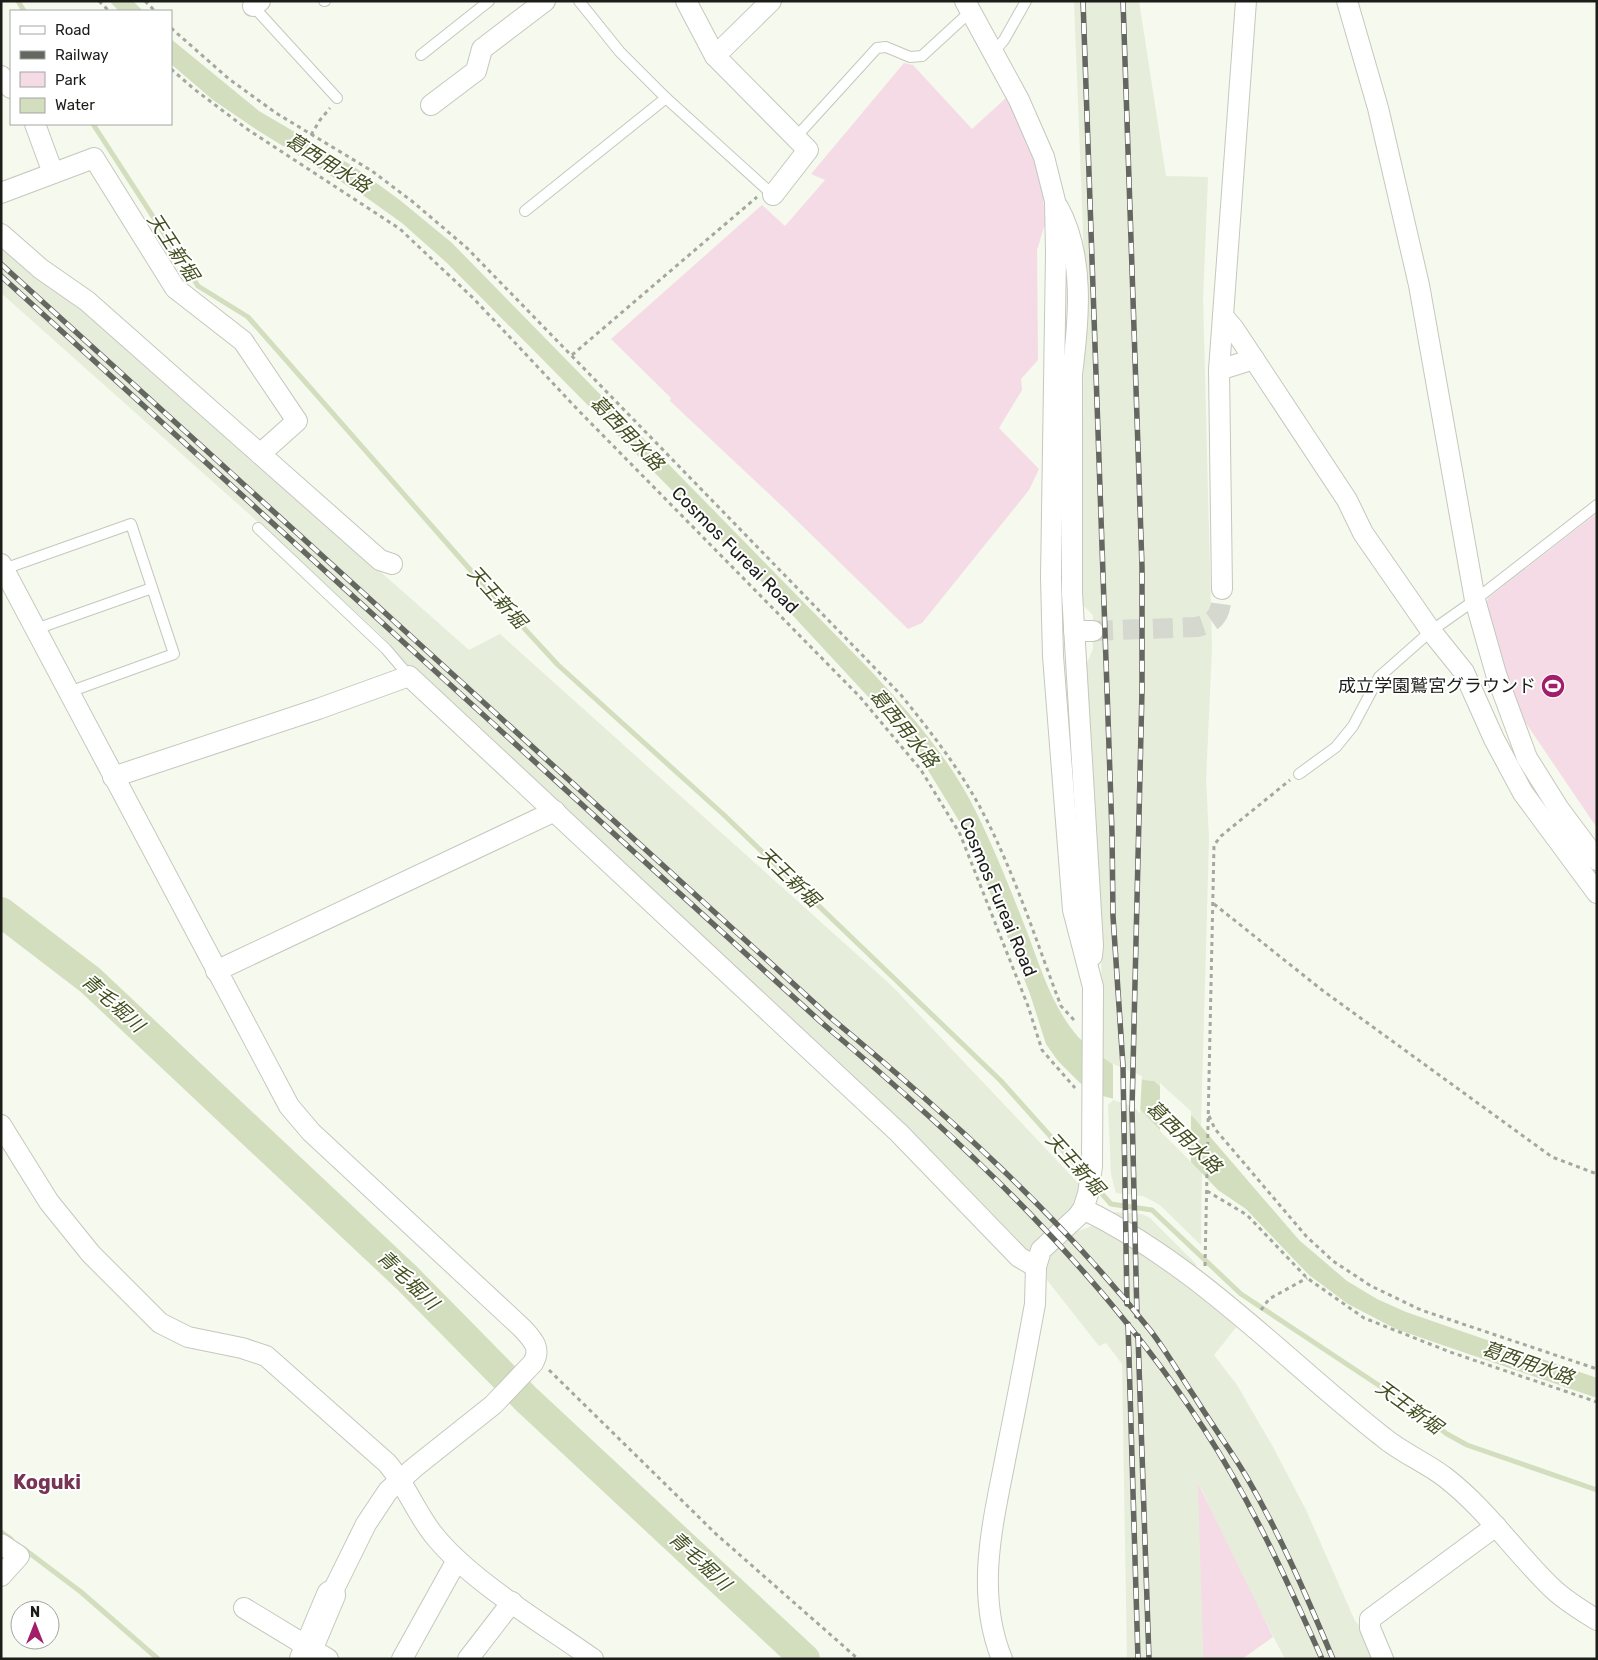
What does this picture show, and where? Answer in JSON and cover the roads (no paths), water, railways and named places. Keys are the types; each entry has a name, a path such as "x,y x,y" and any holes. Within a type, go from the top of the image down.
{"street":[{"path":"431,106 476,71 482,49 545,1"},
{"path":"686,1 716,56 808,150 770,192"},
{"path":"716,56 771,1"},
{"path":"1222,589 1219,370 1246,1"},
{"path":"1347,1 1378,108 1419,285 1475,600 1496,674 1527,758 1559,809 1597,860"},
{"path":"968,6 994,52 1044,157 1055,201 1068,225 1076,264 1076,340 1072,374 1072,593 1084,631 1093,946 1089,970"},
{"path":"1,76 10,87"},
{"path":"35,125 53,173"},
{"path":"1,193 94,158 175,288 243,341 296,421 260,454"},
{"path":"1002,1659 995,1641 987,1601 988,1547 1035,1304 1036,1267 1042,1250 1078,1216 1086,1202 1092,1166 1084,1092 1093,1038 1093,987 1073,910 1053,656 1051,578 1055,201"},
{"path":"1,234 41,269 87,302 380,560 392,564"},
{"path":"1223,316 1254,359 1347,500 1363,533 1431,631 1464,672 1494,739 1523,793 1597,894"},
{"path":"1054,328 1066,341 1072,374"},
{"path":"1219,370 1254,359"},
{"path":"3,566 216,971 281,1092 298,1118 534,1341 535,1360 492,1405 400,1479 383,1497 366,1524 331,1595 314,1655 244,1608"},
{"path":"114,777 318,709 409,676 899,1133 1019,1257 1036,1267"},
{"path":"216,971 554,811"},
{"path":"3,1134 48,1202 91,1254 160,1323 188,1337 242,1348 266,1356 387,1463 400,1479 433,1534 458,1560 512,1602 593,1659"},
{"path":"1086,1202 1204,1287 1384,1439 1446,1478 1496,1526 1552,1588 1597,1620"},
{"path":"1383,1659 1370,1628 1370,1619 1496,1526"},
{"path":"1,1544 19,1556 1,1576"},
{"path":"402,1659 458,1560"},
{"path":"468,1659 512,1602"}],"lane":[{"path":"420,55 488,1"},
{"path":"579,1 620,52 666,98 770,192"},
{"path":"994,52 1004,40 1026,1"},
{"path":"254,3 337,98"},
{"path":"796,138 877,48 886,47 910,58 922,56 968,6"},
{"path":"525,211 666,98"},
{"path":"1299,774 1336,747 1353,726 1379,677 1431,631 1475,600 1597,505"},
{"path":"3,566 131,524 174,654 69,692"},
{"path":"258,528 386,649 409,676"},
{"path":"36,629 152,588"}],"water":[{"path":"109,1 133,1 142,10 118,10"},
{"name":"葛西用水路","path":"172,40 259,111 356,168 401,201 452,243 885,686 949,765 970,800 1001,868 1053,998 1066,1021 1082,1041 1112,1064 1114,1068 1144,1080 1154,1081 1194,1118 1299,1240 1347,1281 1377,1299 1406,1312 1597,1378 1597,1398 1396,1329 1348,1304 1309,1275 1246,1209 1218,1190 1136,1105 1103,1096 1080,1083 1058,1061 1046,1044 1030,994 967,834 923,762 898,729 746,565 447,263 402,223 367,198 257,130 213,100 172,65"}],"waterway":[{"name":"天王新堀","path":"18,1 23,10"},
{"name":"天王新堀","path":"94,125 198,286 248,317 474,574 558,665 724,815 1001,1081 1085,1175"},
{"name":"青毛堀川","path":"1,912 90,980 407,1278 526,1399 805,1659"},
{"name":"天王新堀","path":"1094,1185 1111,1204 1152,1210 1241,1294 1410,1406 1447,1434 1467,1445 1597,1490"},
{"path":"1,1532 11,1539"},
{"path":"24,1549 81,1592 158,1659"}],"tunnel":[{"path":"1093,631 1197,627 1205,625 1215,618 1220,610 1222,589"}],"railway":[{"path":"1083,1 1112,833 1113,916 1123,1066 1127,1304"},
{"path":"1123,1 1142,567 1142,690 1132,1110 1137,1316"},
{"path":"1,264 831,1018 958,1128 1077,1245 1156,1338 1240,1466 1282,1543 1333,1659"},
{"path":"1,276 822,1023 928,1115 1028,1212 1076,1263 1121,1316 1164,1371 1204,1429 1253,1513 1282,1570 1322,1659"},
{"path":"1128,1324 1138,1659"},
{"path":"1138,1336 1149,1659"}],"place":[{"name":"成立学園鷲宮グラウンド","path":"1553,686"}],"district":[{"name":"Koguki","path":"47,1482"}]}
